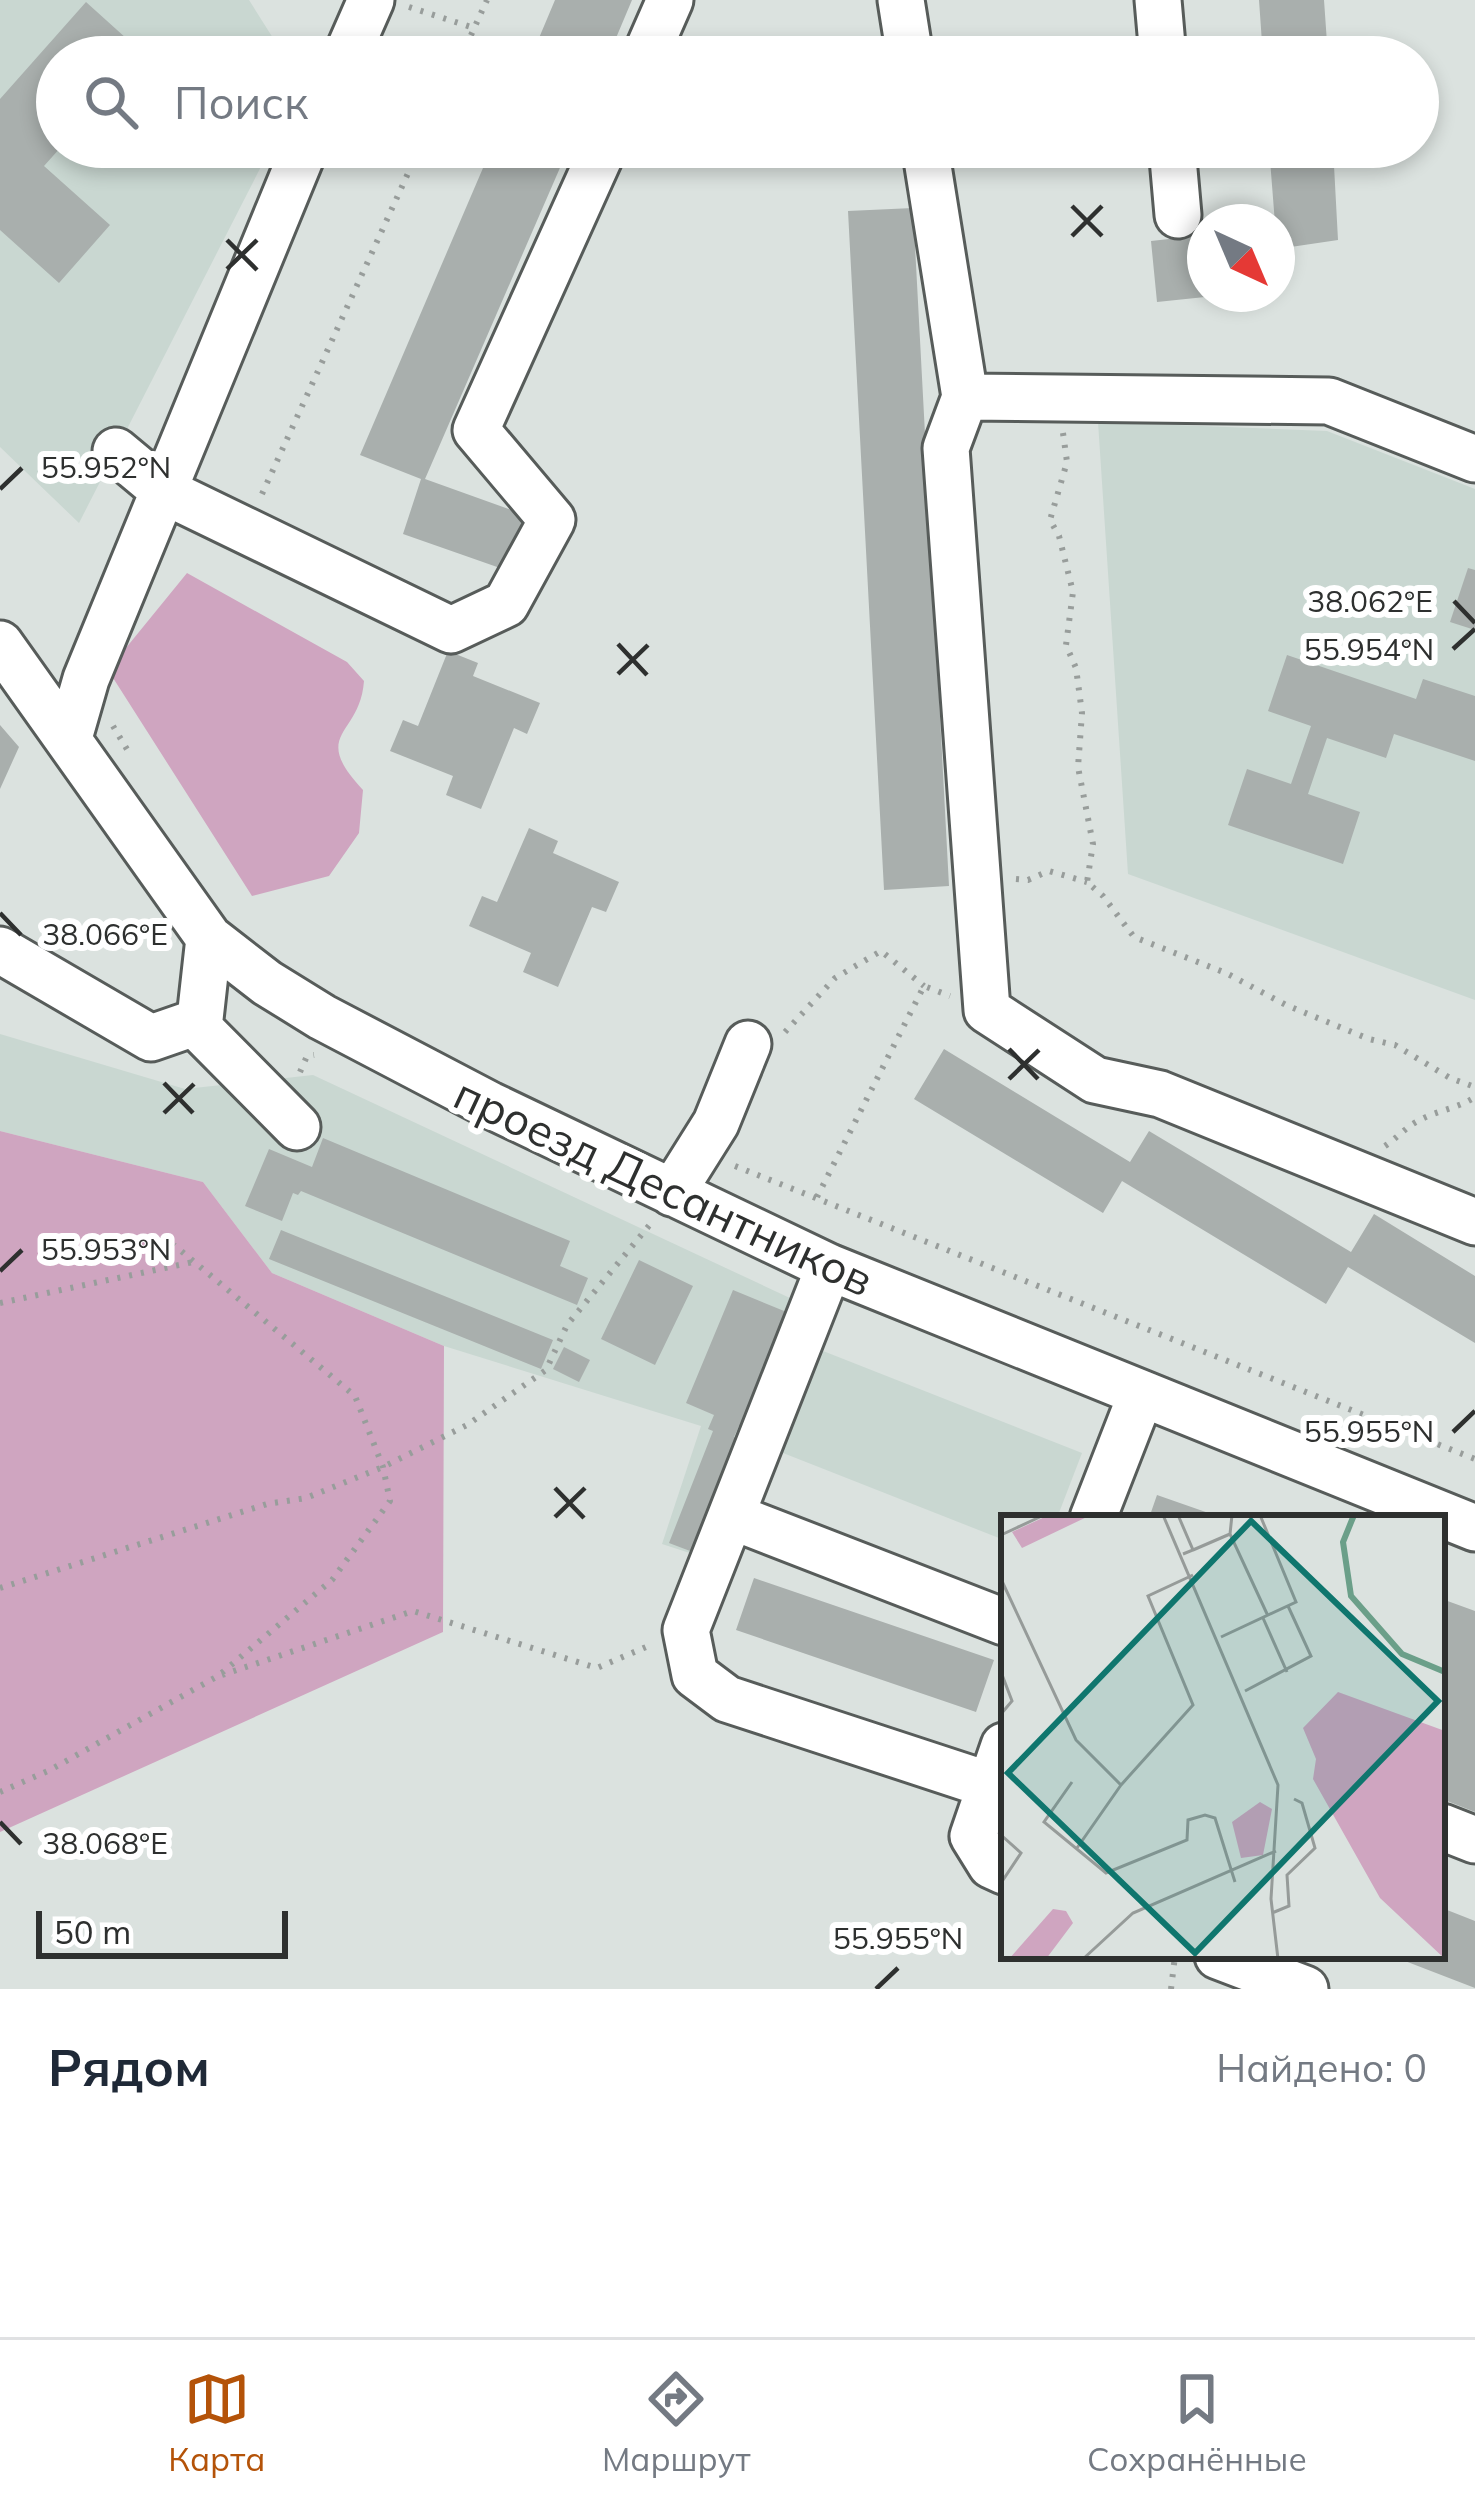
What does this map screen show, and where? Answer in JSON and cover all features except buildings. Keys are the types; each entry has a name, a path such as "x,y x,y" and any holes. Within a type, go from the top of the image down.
{"street":[{"path":"355,36 371,0"},
{"path":"654,36 670,0"},
{"path":"901,0 907,36"},
{"path":"1158,0 1161,36"},
{"path":"69,738 86,679 164,491 286,168"},
{"path":"116,451 164,491 452,630 506,604 552,520 476,430 595,168"},
{"path":"928,168 965,397 946,448 987,1010 1095,1080 1160,1094 1475,1222"},
{"path":"1174,168 1178,214"},
{"path":"965,397 1329,401 1475,458"},
{"name":"проезд Десантников","path":"0,644 209,938 267,983 322,1017 665,1203 1442,1515"},
{"path":"209,938 199,1028 297,1127"},
{"path":"0,950 151,1038 200,1021"},
{"path":"665,1203 716,1123 748,1045"},
{"path":"829,1267 686,1630 695,1675 728,1699 996,1766 973,1836 991,1865 1001,1870"},
{"path":"1094,1515 1141,1395"},
{"path":"731,1516 1001,1621"},
{"name":"проезд Десантников","path":"1445,1516 1475,1528"},
{"path":"1445,1828 1475,1840"},
{"path":"1226,1959 1305,1989"}],"path":[{"path":"388,0 474,28"},
{"path":"470,36 487,0"},
{"path":"245,530 410,168"},
{"path":"1065,398 1067,462 1050,520 1059,536 1073,592 1066,645 1076,668 1082,713 1078,767 1094,844 1087,882"},
{"path":"979,873 1028,880 1049,871 1087,882 1134,938 1226,973 1286,1005 1395,1045 1450,1078 1475,1087"},
{"path":"748,1045 775,1042 835,977 880,951 924,986 987,1010"},
{"path":"817,1198 924,986"},
{"path":"1338,1166 1389,1144 1412,1124 1459,1108 1475,1096"},
{"path":"0,1588 267,1504 306,1498 467,1425 546,1370 567,1325 665,1203"},
{"path":"174,1246 356,1396 383,1467 390,1501 332,1580 218,1676"},
{"path":"0,1303 194,1262"},
{"path":"0,1792 50,1770 218,1676 413,1611 597,1668 686,1630"},
{"path":"1171,1989 1175,1959"}],"shaded area":[{"path":"0,0 249,0 272,36 36,36 36,168 260,168 79,523 0,447"},
{"path":"1098,422 1327,431 1475,489 1475,1000 1128,874"},
{"path":"187,573 347,662 364,681 361,699 339,745 347,771 363,790 359,833 329,876 252,896 108,670"},
{"path":"0,1034 185,1089 313,1075 805,1305 705,1558 662,1544 701,1426 444,1346 272,1273 203,1182 0,1131"},
{"path":"0,1131 203,1182 272,1273 444,1346 443,1632 0,1832"},
{"path":"818,1349 1082,1453 1058,1515 1001,1515 1001,1539 778,1451"}]}
